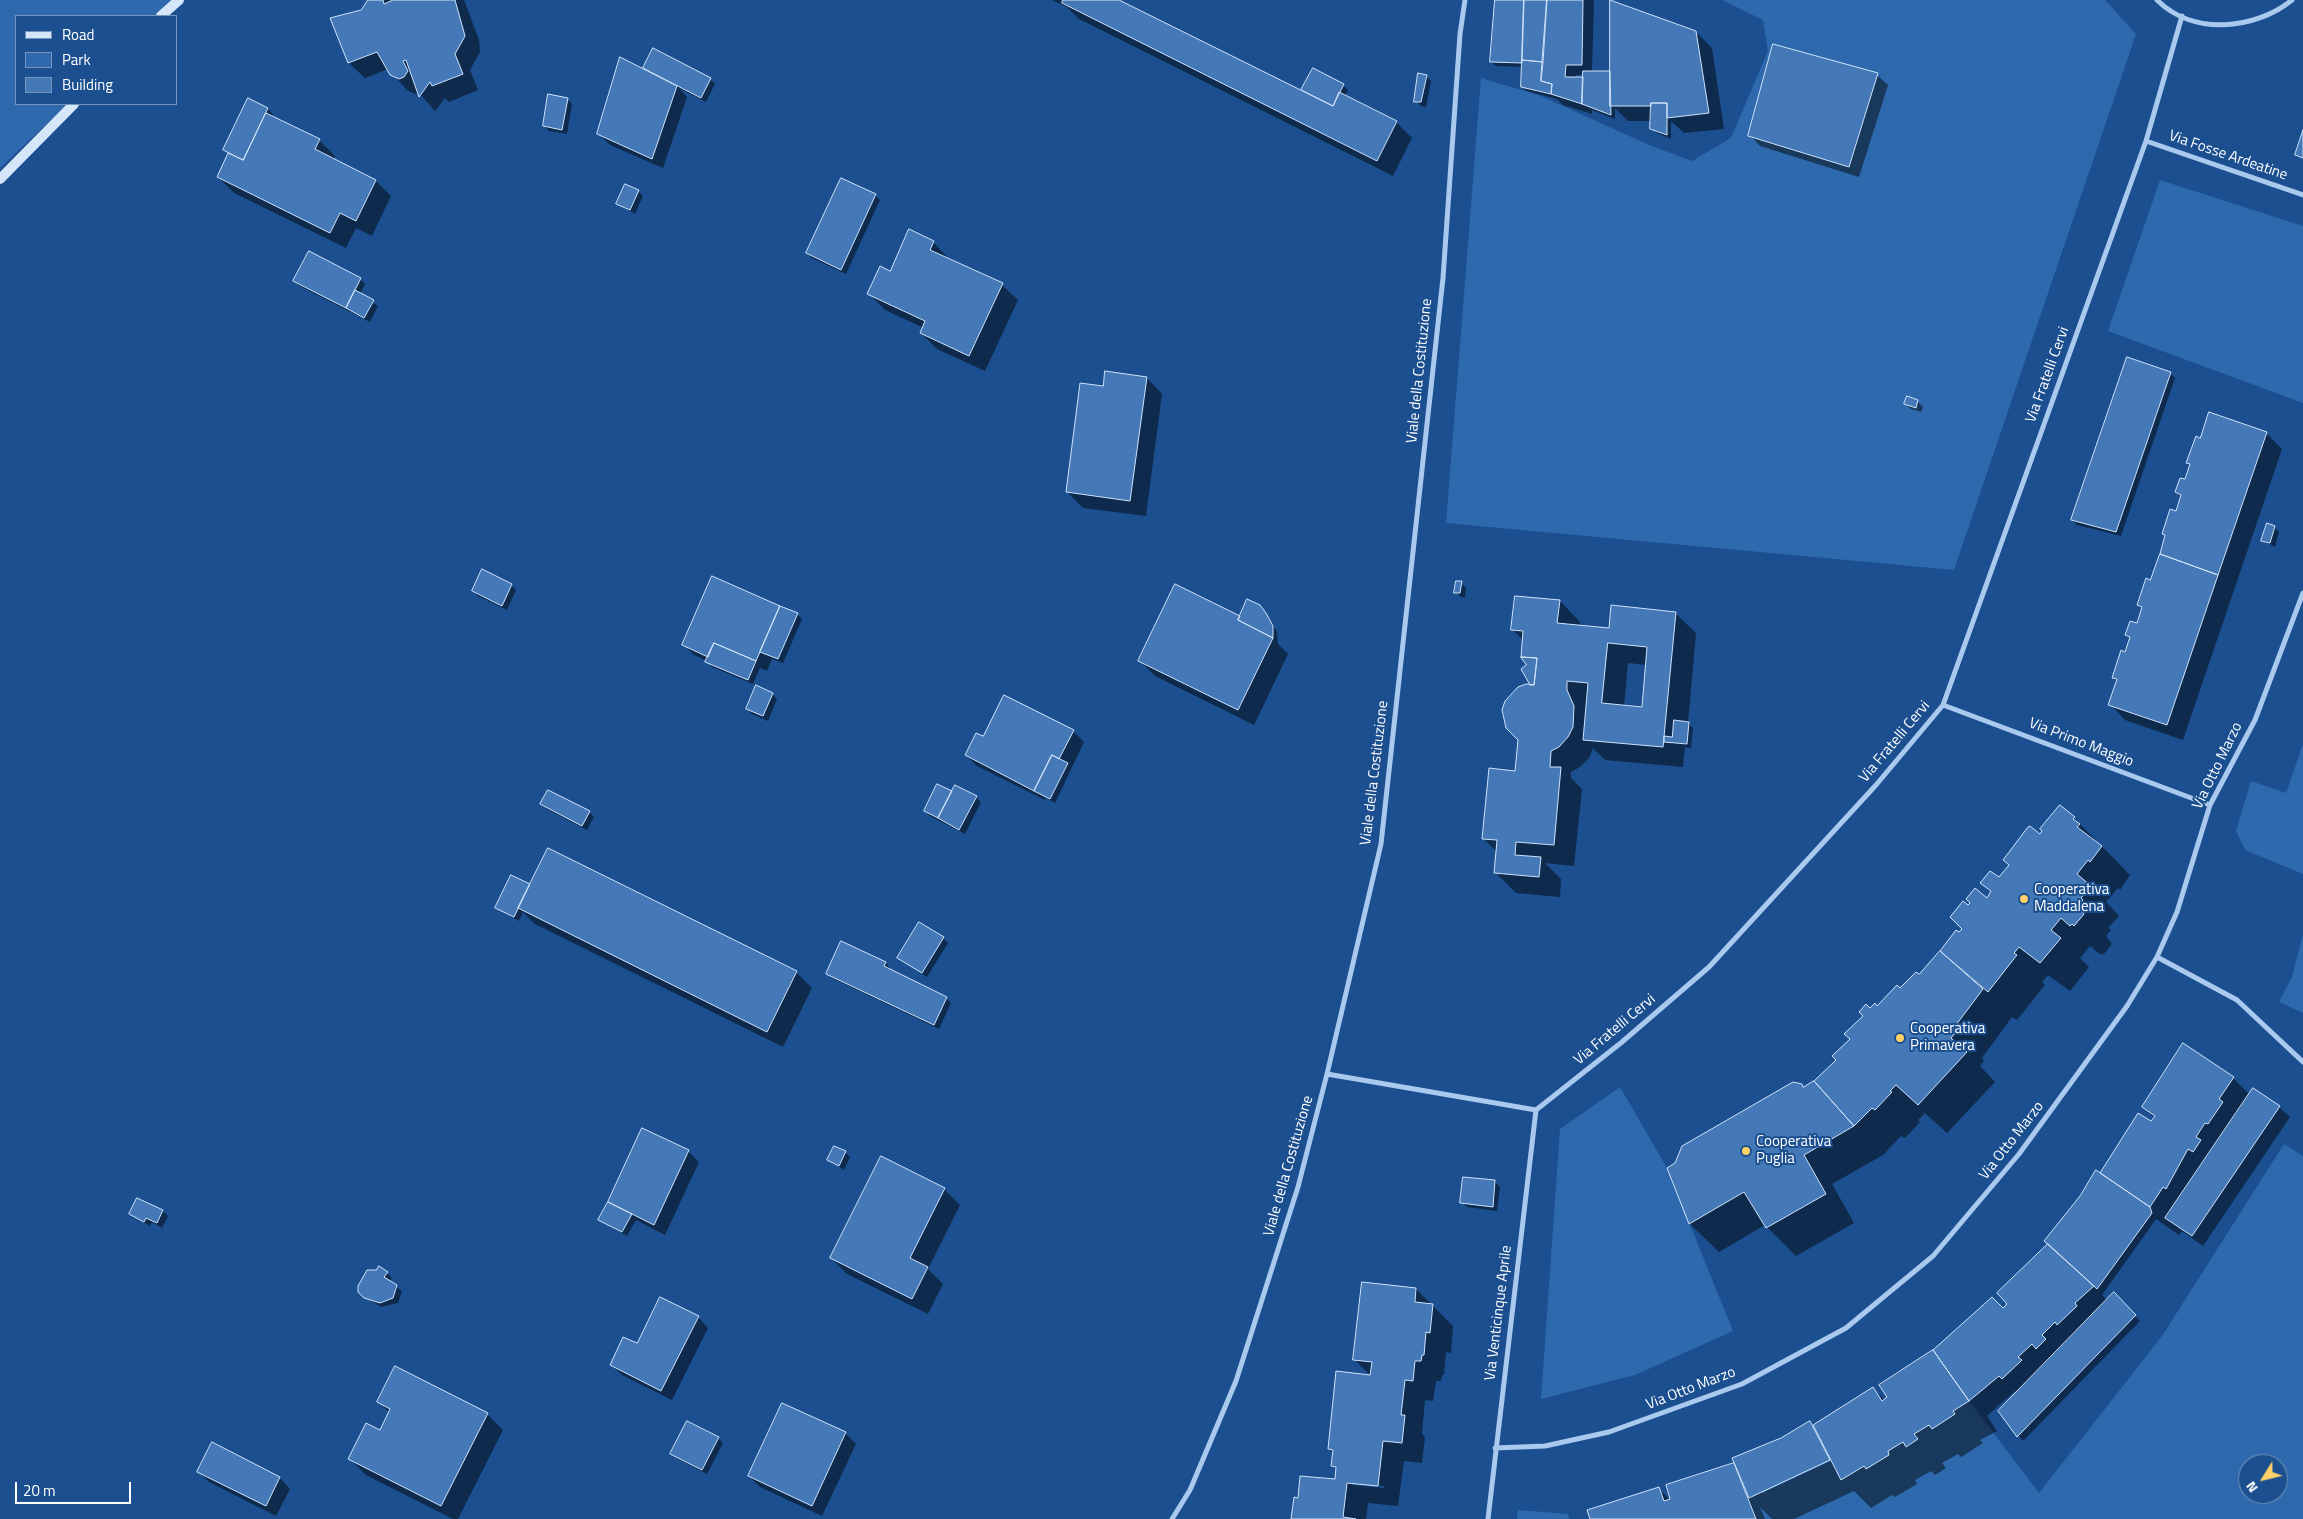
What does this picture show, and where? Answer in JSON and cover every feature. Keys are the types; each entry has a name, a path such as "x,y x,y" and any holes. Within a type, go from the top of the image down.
{"main road":[{"path":"162,15 179,0"},
{"path":"0,179 73,105"}],"street":[{"name":"Viale della Costituzione","path":"1172,1519 1190,1490 1236,1381 1298,1187 1327,1074 1380,844 1443,278 1460,34 1466,0"},
{"path":"2157,0 2182,16 2207,24 2232,25 2257,20 2280,10 2292,0"},
{"name":"Via Fratelli Cervi","path":"1536,1110 1622,1042 1709,968 1876,784 1942,705 2146,141 2182,16"},
{"name":"Via Fosse Ardeatine","path":"2146,141 2303,194"},
{"name":"Via Otto Marzo","path":"1495,1448 1545,1446 1610,1432 1742,1384 1846,1328 1933,1256 2019,1154 2128,1006 2157,958 2177,912 2210,805 2255,720 2303,593"},
{"name":"Via Primo Maggio","path":"1942,705 2210,805"},
{"path":"2157,958 2237,1000 2303,1062"},
{"path":"1327,1074 1536,1110"},
{"name":"Via Venticinque Aprile","path":"1488,1519 1536,1110"}],"green space":[{"path":"0,0 178,0 162,15 15,15 15,105 67,105 0,168"},
{"path":"1722,0 2105,0 2136,34 1954,570 1446,523 1481,78 1541,96 1649,145 1692,161 1731,138 1768,51 1763,20"},
{"path":"2160,180 2303,226 2303,403 2108,331"},
{"path":"2303,744 2303,874 2245,850 2236,831 2251,781 2286,793"},
{"path":"2303,934 2303,1013 2279,1002 2292,977"},
{"path":"1620,1087 1667,1168 1733,1331 1635,1375 1541,1399 1560,1129"},
{"path":"2284,1144 2303,1156 2303,1519 1756,1519 1749,1498 1830,1460 1841,1480 1864,1466 1866,1469 1889,1455 1888,1451 1903,1442 1906,1447 1918,1439 1914,1434 1929,1425 1932,1429 1955,1414 1953,1411 1969,1401 2039,1493 2162,1336"},
{"path":"1518,1510 1568,1514 1569,1519 1517,1519"}],"building":[{"path":"368,0 383,0 384,4 393,0 455,0 465,36 455,54 463,74 432,86 430,82 419,97 406,60 403,61 408,71 404,77 399,79 390,75 377,52 348,63 330,18 361,10"},
{"path":"1063,0 1119,0 1333,106 1339,92 1397,121 1377,161 1062,3"},
{"path":"1495,0 1524,0 1522,63 1490,62"},
{"path":"1524,0 1547,0 1543,62 1522,60"},
{"path":"1547,0 1583,0 1582,65 1566,65 1565,77 1583,77 1582,104 1551,94 1552,84 1541,81"},
{"path":"1610,0 1696,31 1709,113 1667,118 1667,103 1651,103 1651,106 1610,106"},
{"path":"1773,44 1878,73 1849,167 1748,136"},
{"path":"653,48 711,78 701,98 643,68"},
{"path":"620,57 677,86 652,159 597,134"},
{"path":"1522,60 1543,62 1541,81 1552,84 1551,94 1521,87"},
{"path":"1313,68 1344,84 1333,106 1301,90"},
{"path":"1583,71 1610,71 1611,115 1582,104"},
{"path":"1418,73 1427,75 1421,102 1414,102"},
{"path":"548,94 568,98 562,130 543,126"},
{"path":"248,98 268,108 243,160 223,150"},
{"path":"1651,103 1667,103 1667,135 1650,129"},
{"path":"266,113 320,139 315,149 376,180 356,221 340,213 330,233 217,177 228,153 243,160"},
{"path":"2303,130 2303,158 2295,155"},
{"path":"841,178 876,194 841,270 806,253"},
{"path":"625,184 639,190 630,210 616,204"},
{"path":"909,229 934,241 930,250 1003,283 969,356 920,333 925,321 867,294 880,266 890,271"},
{"path":"309,251 361,278 346,308 293,281"},
{"path":"355,290 374,300 364,318 346,308"},
{"path":"2127,357 2171,372 2116,532 2071,520"},
{"path":"1105,371 1147,377 1130,501 1066,492 1080,383 1103,386"},
{"path":"1907,396 1918,400 1916,408 1904,404"},
{"path":"2209,412 2267,432 2218,575 2160,554 2165,535 2162,534 2170,509 2176,511 2181,495 2175,492 2180,478 2185,479 2190,464 2186,463 2196,436 2200,438"},
{"path":"2267,523 2275,526 2270,543 2261,541"},
{"path":"2160,554 2218,575 2167,725 2108,705 2117,679 2112,678 2121,650 2125,652 2130,637 2125,635 2130,621 2137,623 2142,607 2137,605 2146,578 2150,580"},
{"path":"482,569 512,584 502,606 472,591"},
{"path":"712,576 780,606 756,661 714,643 708,657 682,645"},
{"path":"1456,581 1462,581 1460,593 1454,593"},
{"path":"1175,584 1240,616 1238,620 1273,638 1238,710 1138,661"},
{"path":"1515,596 1560,600 1557,623 1609,628 1611,605 1676,612 1663,747 1583,740 1588,683 1567,681 1567,690 1574,706 1573,727 1568,737 1559,747 1551,751 1550,767 1561,767 1554,845 1516,842 1515,855 1541,857 1539,877 1494,873 1497,840 1482,839 1489,768 1515,771 1518,740 1506,728 1502,710 1505,701 1518,687 1526,684 1534,685 1537,658 1521,657 1523,631 1511,630","holes":["1608,643 1647,647 1642,707 1602,703"]},
{"path":"1247,599 1260,605 1266,613 1273,626 1273,638 1238,620"},
{"path":"780,606 798,613 778,659 760,652"},
{"path":"714,643 756,661 748,680 705,662"},
{"path":"1521,657 1537,658 1534,685 1530,685 1521,669 1526,665"},
{"path":"756,685 773,693 763,716 746,709"},
{"path":"1004,695 1074,730 1059,759 1052,755 1034,791 965,755 976,733 983,736"},
{"path":"1674,720 1689,722 1687,744 1664,742 1664,736 1672,737"},
{"path":"1052,755 1068,763 1050,799 1034,791"},
{"path":"937,784 952,791 938,818 924,811"},
{"path":"955,785 977,796 959,830 938,818"},
{"path":"548,790 590,811 582,826 540,804"},
{"name":"Cooperativa Maddalena","path":"2060,805 2075,817 2073,819 2080,824 2077,827 2102,846 2090,862 2088,860 2077,874 2091,886 2081,898 2083,900 2078,906 2084,914 2074,926 2072,924 2070,926 2061,918 2051,930 2061,938 2040,963 2019,947 2014,953 2017,955 1988,992 1940,951 1956,930 1959,932 1962,929 1950,917 1963,901 1968,905 1970,903 1966,899 1975,888 1987,898 1991,891 1980,883 1990,871 1999,877 2009,865 2003,860 2028,827 2030,826 2040,834 2042,831 2040,829"},
{"path":"548,848 797,971 767,1032 518,908"},
{"path":"511,875 530,884 514,917 495,908"},
{"path":"919,922 944,937 922,973 897,958"},
{"path":"841,941 886,962 884,966 947,997 934,1025 826,974"},
{"name":"Cooperativa Primavera","path":"1940,951 1983,989 1953,1029 1957,1031 1951,1038 1967,1052 1918,1105 1896,1085 1875,1110 1872,1108 1854,1126 1814,1081 1836,1060 1832,1056 1850,1039 1844,1034 1863,1016 1859,1012 1866,1004 1870,1008 1875,1003 1877,1006 1897,985 1900,988 1916,972 1919,974"},
{"path":"2183,1043 2234,1077 2219,1099 2223,1102 2208,1124 2205,1123 2196,1137 2201,1140 2193,1152 2188,1149 2166,1189 2163,1187 2150,1207 2100,1173 2138,1113 2151,1121 2155,1116 2142,1107"},
{"name":"Cooperativa Puglia","path":"1814,1081 1854,1126 1804,1155 1826,1194 1766,1228 1744,1192 1689,1224 1667,1168 1675,1163 1682,1146 1793,1082 1802,1084 1803,1087"},
{"path":"2253,1088 2280,1106 2192,1236 2165,1218"},
{"path":"642,1128 689,1150 654,1225 608,1202"},
{"path":"834,1146 846,1151 839,1166 827,1160"},
{"path":"881,1156 945,1188 910,1258 928,1267 912,1299 830,1258"},
{"path":"2096,1170 2150,1207 2152,1213 2097,1289 2044,1241 2080,1196"},
{"path":"1463,1177 1495,1180 1493,1207 1460,1203"},
{"path":"137,1198 163,1210 157,1223 146,1218 144,1222 129,1214"},
{"path":"608,1202 632,1214 622,1232 598,1220"},
{"path":"2048,1244 2094,1286 2075,1303 2077,1306 2057,1325 2055,1322 2042,1335 2046,1339 2036,1349 2032,1344 2018,1357 2022,1360 2002,1379 1999,1376 1969,1401 1933,1350 1992,1297 2003,1308 2007,1304 1997,1293"},
{"path":"379,1266 388,1272 384,1277 397,1285 393,1298 380,1303 364,1298 358,1292 358,1286 367,1270 376,1270"},
{"path":"1362,1282 1416,1288 1415,1302 1433,1304 1430,1333 1426,1332 1424,1355 1422,1355 1421,1361 1415,1361 1413,1381 1405,1380 1401,1415 1405,1415 1402,1443 1383,1441 1378,1486 1347,1483 1343,1517 1356,1519 1291,1519 1294,1497 1298,1498 1300,1476 1335,1479 1336,1467 1331,1466 1333,1450 1328,1449 1336,1371 1370,1375 1372,1362 1353,1360"},
{"path":"2114,1292 2136,1315 2017,1437 1998,1411"},
{"path":"660,1297 699,1316 661,1391 610,1365 623,1337 637,1343"},
{"path":"1933,1350 1969,1401 1953,1411 1955,1414 1932,1429 1929,1425 1914,1434 1918,1439 1906,1447 1903,1442 1888,1451 1889,1455 1866,1469 1864,1466 1841,1480 1813,1425 1873,1387 1882,1401 1887,1397 1879,1385"},
{"path":"395,1366 488,1413 441,1506 348,1459 366,1423 380,1430 390,1409 377,1402"},
{"path":"782,1403 846,1432 812,1506 748,1476"},
{"path":"687,1421 719,1437 702,1470 670,1454"},
{"path":"1810,1421 1830,1460 1749,1498 1732,1458 1781,1438"},
{"path":"212,1442 280,1477 266,1506 197,1472"},
{"path":"1734,1463 1756,1519 1590,1519 1587,1510 1659,1487 1664,1501 1670,1499 1666,1485"}],"place":[{"name":"Cooperativa Maddalena","path":"2024,899"},
{"name":"Cooperativa Primavera","path":"1900,1038"},
{"name":"Cooperativa Puglia","path":"1746,1151"}]}
